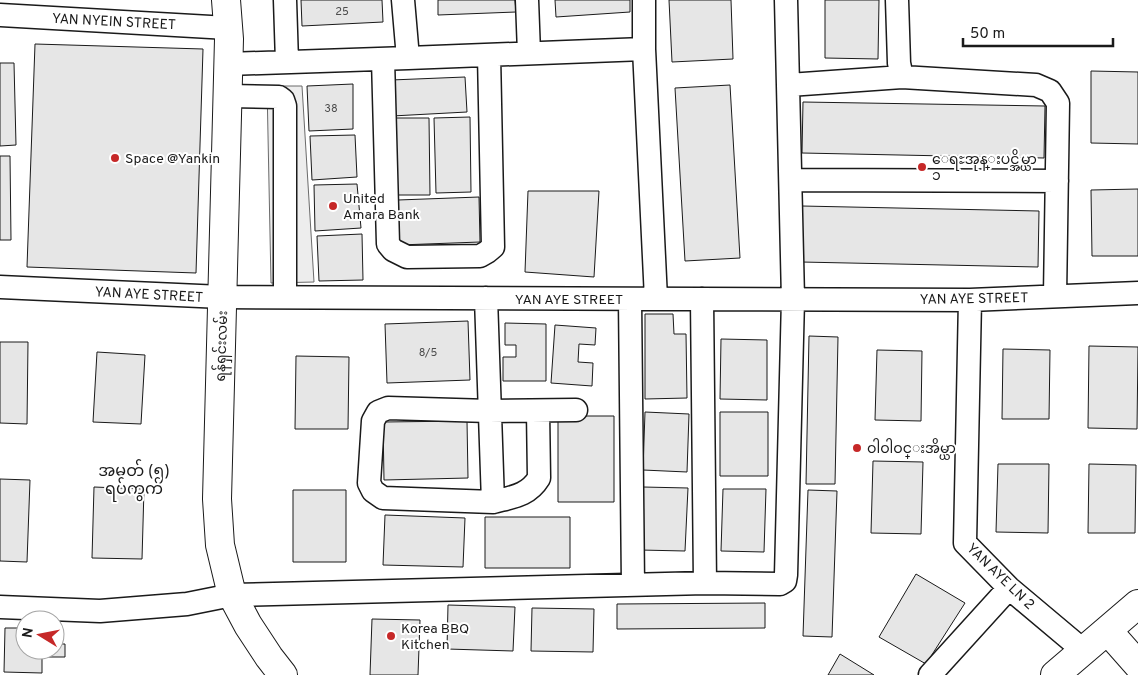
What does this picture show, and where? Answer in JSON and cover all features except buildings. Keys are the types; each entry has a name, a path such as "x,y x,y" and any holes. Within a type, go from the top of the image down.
{"main road":[{"name":"ရန်ရှင်းလမ်း","path":"226,0 228,96 217,498 220,545 232,594 248,625 269,657 284,675"},
{"path":"1055,675 1138,604"},
{"path":"1108,631 1138,665 1126,675"}],"street":[{"path":"285,0 287,62"},
{"path":"403,0 408,58"},
{"path":"527,0 529,53"},
{"path":"644,0 644,49 656,299"},
{"path":"0,607 100,611 187,604 232,594 705,583 780,584 784,581 786,575 793,299 786,0"},
{"path":"897,0 899,63 902,77"},
{"name":"YAN NYEIN STREET","path":"0,15 42,9 228,28"},
{"path":"228,64 644,49"},
{"path":"383,59 388,244 393,250 407,257 480,256 493,247 489,54"},
{"path":"789,85 902,77 1036,85 1050,91 1058,103 1055,296"},
{"path":"228,96 279,97 284,100 285,297"},
{"path":"791,180 1057,181"},
{"name":"YAN AYE STREET","path":"0,287 222,297 970,300 1138,293"},
{"path":"486,298 493,502"},
{"path":"630,299 633,585"},
{"path":"702,299 705,583"},
{"name":"YAN AYE LN 2","path":"970,300 965,543 1009,588 1084,651"},
{"path":"538,411 539,478 534,486 525,493 493,502 383,498 372,491 370,483 373,421 378,412 388,408 489,411 576,410"},
{"path":"930,675 1009,588"}],"shaded area":[{"path":"267,86 302,86 314,282 271,283"}],"place":[{"name":"Space @Yankin","path":"115,158"},
{"name":"ေရႊအုန္းပင္အိမ္ယာ ၁","path":"922,167"},
{"name":"United Amara Bank","path":"333,206"},
{"name":"ဝါဝါဝင္းအိမ္ယာ","path":"857,448"},
{"name":"Korea BBQ Kitchen","path":"391,636"}],"district":[{"name":"အမှတ် (၅) ရပ်ကွက်","path":"134,479"}]}
